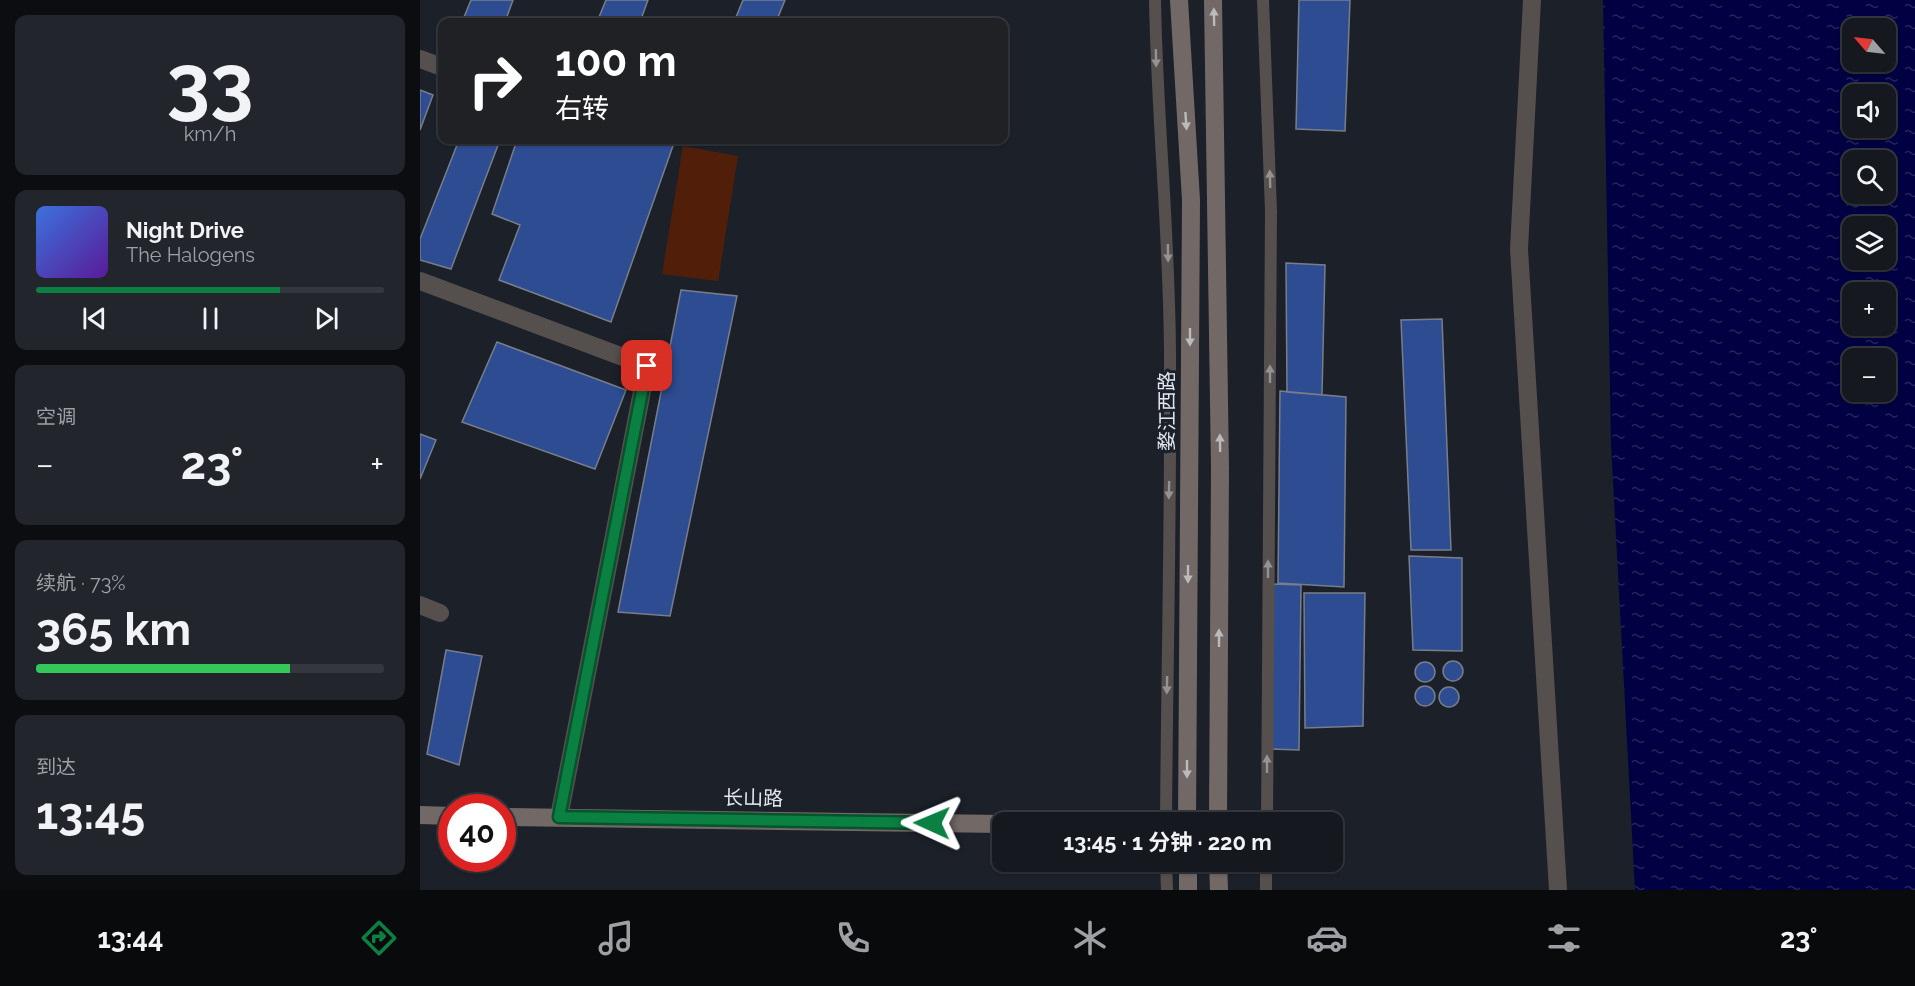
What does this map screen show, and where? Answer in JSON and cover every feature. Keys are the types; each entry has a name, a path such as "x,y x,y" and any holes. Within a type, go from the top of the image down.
{"main road":[{"name":"婺江西路","path":"1179,0 1191,200 1187,812"},
{"path":"1213,0 1220,468 1218,812"},
{"path":"420,815 438,816"},
{"name":"长山路","path":"516,817 992,824"},
{"path":"1188,872 1188,890"},
{"path":"1218,872 1219,890"}],"street":[{"path":"1532,0 1519,249 1558,890"},
{"path":"420,59 438,66"},
{"path":"420,281 647,366 559,817"},
{"path":"420,605 440,613"}],"lane":[{"path":"1155,0 1156,67 1167,243 1170,358 1166,812"},
{"path":"1263,0 1271,211 1267,812"},
{"path":"1166,872 1167,890"},
{"path":"1266,872 1266,890"}],"shaded area":[{"path":"683,146 738,156 718,281 662,274"}],"water":[{"path":"1603,0 1915,0 1915,890 1635,890 1611,443"}],"building":[{"path":"471,0 513,0 506,18 464,18"},
{"path":"606,0 648,0 641,18 599,18"},
{"path":"743,0 785,0 778,18 736,18"},
{"path":"1299,0 1350,0 1345,131 1296,129"},
{"path":"420,90 433,95 420,130"},
{"path":"457,144 498,144 451,269 420,260 420,239"},
{"path":"516,144 674,144 611,322 499,280 520,225 492,214"},
{"path":"1286,263 1325,265 1322,395 1287,392"},
{"path":"681,290 737,296 670,616 618,612"},
{"path":"1442,319 1451,550 1411,550 1401,320"},
{"path":"497,342 626,390 595,469 462,422"},
{"path":"1280,391 1346,397 1344,587 1278,583"},
{"path":"420,434 436,440 420,479"},
{"path":"1409,556 1462,558 1462,651 1413,650"},
{"path":"1271,584 1301,585 1299,750 1268,749"},
{"path":"1304,593 1365,593 1363,726 1305,728"},
{"path":"446,650 482,656 459,765 427,754"},
{"path":"1453,661 1460,664 1463,671 1460,678 1453,681 1446,678 1443,671 1446,664"},
{"path":"1425,662 1432,665 1435,672 1432,679 1425,682 1418,679 1415,672 1418,665"},
{"path":"1425,686 1432,689 1435,696 1432,703 1425,706 1418,703 1415,696 1418,689"},
{"path":"1449,687 1456,690 1459,697 1456,704 1449,707 1442,704 1439,697 1442,690"}],"route":[{"path":"647,366 559,817 932,823"}]}
